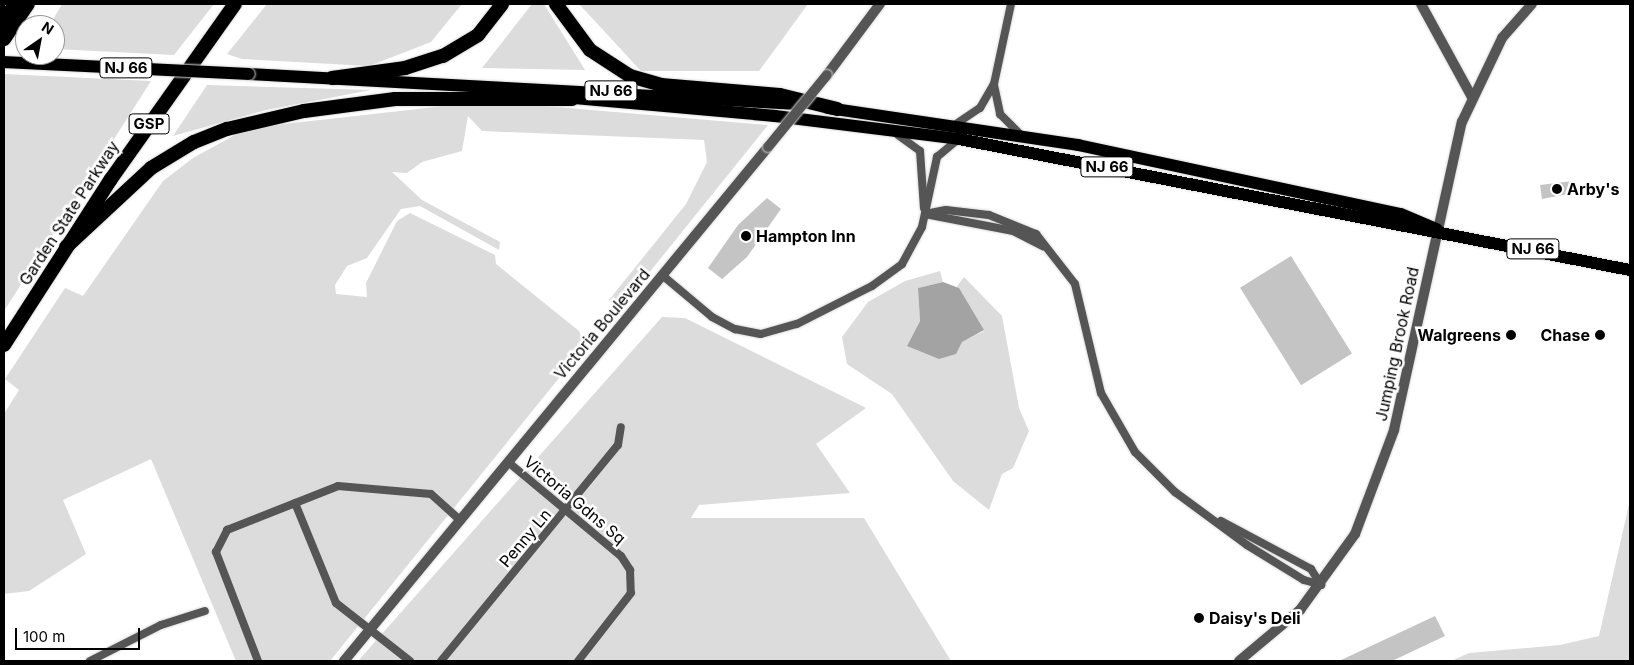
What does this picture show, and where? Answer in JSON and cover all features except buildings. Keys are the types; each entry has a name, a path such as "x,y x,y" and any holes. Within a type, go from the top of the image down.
{"highway":[{"path":"4,26 14,4"},
{"path":"4,39 28,4"},
{"name":"Garden State Parkway","path":"4,345 66,247 235,4"},
{"path":"332,78 406,68 443,56 478,35 502,4"},
{"path":"556,4 590,50 630,76 661,85 780,95 837,109"},
{"name":"NJ 66","path":"4,62 332,78 520,90 691,95 837,109 1020,134 1401,214 1437,229"},
{"name":"NJ 66","path":"520,90 572,99 880,128 959,139 1394,227 1437,229 1630,270"},
{"path":"66,247 151,168 194,142 227,129 304,111 388,100 572,99"}],"street":[{"name":"Victoria Boulevard","path":"344,661 827,75 880,4"},
{"path":"956,124 980,108 994,84 1011,4"},
{"path":"1421,4 1472,98"},
{"name":"Jumping Brook Road","path":"1239,661 1278,631 1321,585 1350,546 1390,443 1455,143 1472,98 1502,38 1532,4"},
{"path":"994,84 1000,114 1020,134"},
{"path":"880,128 910,140 920,151 925,214"},
{"path":"662,275 730,327 754,334 783,330 892,273 914,246 925,214 937,157 959,139"},
{"path":"925,214 946,210 1007,220 1036,234 1052,251 1075,284 1092,366 1120,431 1153,473 1210,516 1296,575 1321,585"},
{"path":"925,214 944,222 1013,231 1052,251"},
{"name":"Penny Ln","path":"441,661 618,444 620,427"},
{"name":"Victoria Gdns Sq","path":"508,462 621,556 630,570 631,593 578,661"},
{"path":"258,661 216,552 217,543 227,530 338,486 409,489 431,494 461,521"},
{"path":"295,503 336,603 410,661"},
{"path":"1210,516 1311,570 1321,585"},
{"path":"90,661 161,625 206,611"}],"shaded area":[{"path":"62,4 214,4 174,55 65,50 65,15 56,15"},
{"path":"267,4 462,4 431,42 369,66 242,59 227,54"},
{"path":"532,4 544,4 585,70 482,68"},
{"path":"579,4 808,4 759,71 641,71"},
{"path":"4,74 151,81 4,311"},
{"path":"207,85 371,90 266,110 173,136"},
{"path":"462,104 545,106 768,125 620,309 609,300 686,204 707,162 704,140 482,131 468,116 462,151 422,162 407,173 392,172 422,200 500,242 499,250 420,206 401,209 367,258 347,266 335,285 336,294 367,297 366,283 397,221 410,213 495,255 496,264 579,331 585,346 330,661 236,661 151,459 63,500 86,554 29,591 4,594 4,414 19,390 5,379 65,288 83,296 163,181 193,158 235,135 266,126"},
{"path":"940,271 943,282 918,288 920,321 907,346 961,342 984,331 957,286 964,277 1002,316 1019,408 1029,431 1013,468 1002,474 989,510 953,481 892,394 847,364 842,337 868,302 905,281"},
{"path":"943,282 959,288 984,330 962,342 956,354 939,359 907,346 920,321 918,288"},
{"path":"662,317 685,318 866,408 816,444 850,493 699,505 691,518 864,518 951,661 358,661"},
{"path":"1630,500 1630,661 1451,661 1469,653 1560,645 1599,636"}],"place":[{"name":"Arby's","path":"1557,189"},
{"name":"Hampton Inn","path":"746,236"},
{"name":"Walgreens","path":"1511,335"},
{"name":"Chase","path":"1600,335"},
{"name":"Daisy's Deli","path":"1199,618"}]}
